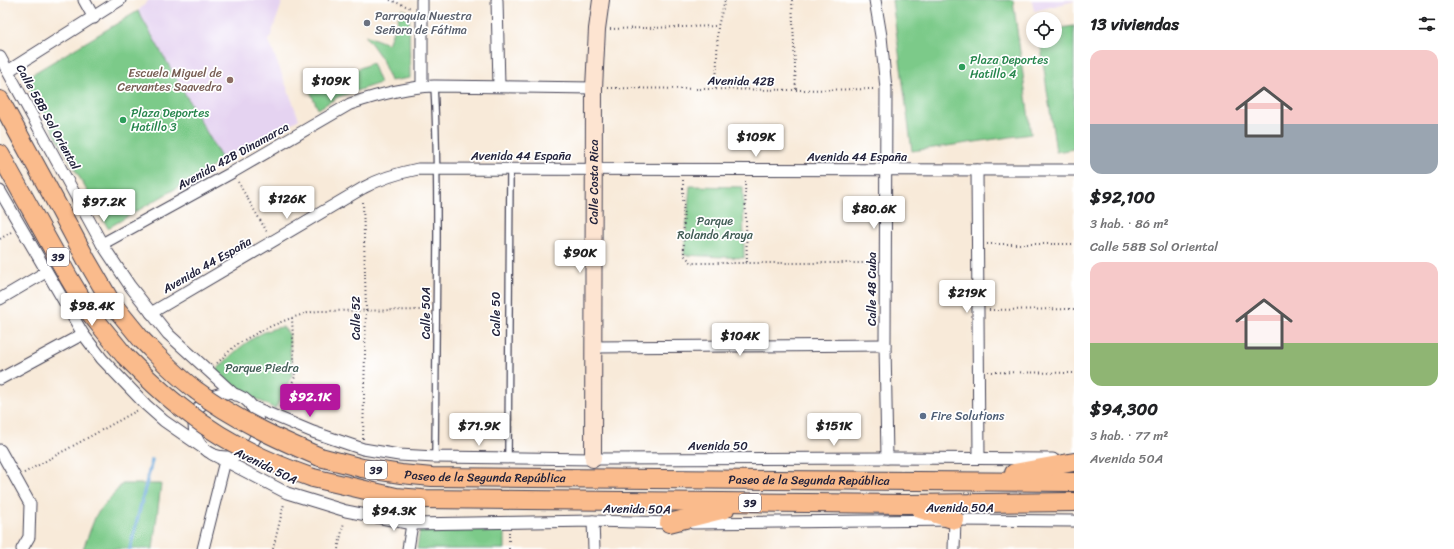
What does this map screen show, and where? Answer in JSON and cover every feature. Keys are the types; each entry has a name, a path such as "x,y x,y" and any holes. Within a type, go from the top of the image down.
{"highway":[{"name":"Paseo de la Segunda República","path":"0,100 60,208 86,259 111,302 141,339 172,370 222,409 320,457 362,468 400,474 432,476 1074,482"},
{"name":"Paseo de la Segunda República","path":"0,154 87,308 105,333 124,355 165,395 220,435 286,468 313,478 396,497 422,499 906,504 1074,502"},
{"path":"974,481 1074,461"},
{"path":"669,523 746,503"},
{"path":"906,504 955,520"}],"main road":[{"name":"Calle Costa Rica","path":"594,459 594,88 597,29 601,0"}],"street":[{"path":"84,0 94,18"},
{"path":"8,71 94,18 120,0"},
{"path":"422,0 422,86"},
{"path":"497,0 499,86"},
{"name":"Calle 48 Cuba","path":"875,0 886,88 887,170 885,345 887,458"},
{"name":"Calle 58B Sol Oriental","path":"0,57 102,244 130,286 168,334 235,395"},
{"name":"Avenida 42B Dinamarca","path":"102,244 233,172 350,104 369,98 422,86 594,88"},
{"name":"Avenida 44 España","path":"151,313 381,178 399,172 418,169 1074,170"},
{"path":"977,170 979,458"},
{"name":"Avenida 50A","path":"0,191 83,334 102,359 146,405 164,421 224,461 287,493 346,511 412,524 509,524 593,521 669,523 955,520 1074,521"},
{"path":"0,299 46,272"},
{"path":"0,379 83,334"},
{"path":"594,347 885,345"},
{"path":"226,393 235,395 243,398 251,406 256,415 258,426 256,436 251,446 243,453 233,457 222,457 207,451 197,440 194,431 196,413 201,405 212,397 226,393"},
{"path":"251,406 313,432 363,448"},
{"name":"Avenida 50","path":"363,448 399,455 508,459 979,458 1074,461"},
{"path":"0,450 30,504 29,537 22,549"},
{"path":"203,549 224,461"},
{"path":"954,549 955,520"},
{"path":"593,521 594,549"},
{"path":"408,549 412,524"}],"lane":[{"name":"Calle 50A","path":"434,86 437,134 435,457"},
{"name":"Calle 50","path":"508,459 510,169"}],"path":[{"path":"390,0 422,12"},
{"path":"716,89 718,26 725,0"},
{"path":"792,0 796,90"},
{"path":"597,29 718,26"},
{"name":"Avenida 42B","path":"594,88 796,90 886,88"},
{"path":"683,169 684,255 692,263 885,263"},
{"path":"745,170 747,264"},
{"path":"233,172 272,242"},
{"name":"Calle 52","path":"363,188 366,310 363,448"},
{"path":"978,244 1074,244"},
{"path":"978,310 1074,309"},
{"path":"209,371 234,347 252,336 299,315 317,311 437,310"},
{"path":"276,416 295,377 292,318"},
{"path":"979,372 1074,373"},
{"path":"16,478 146,405"},
{"path":"273,549 287,493"},
{"path":"338,549 346,511"},
{"path":"509,524 509,549"}],"shaded area":[{"name":"Escuela Miguel de Cervantes Saavedra","path":"149,0 283,0 269,41 299,119 223,161 138,11"},
{"path":"1032,0 1074,0 1074,1 1034,11"}],"green space":[{"name":"Plaza Deportes Hatillo 4","path":"892,0 1013,0 1031,134 912,151"},
{"path":"402,9 409,12 410,78 390,81 382,59 365,35 388,44"},
{"name":"Plaza Deportes Hatillo 3","path":"138,11 223,161 108,228 24,79"},
{"path":"1074,26 1074,149 1056,152 1041,48 1062,48 1062,28"},
{"path":"372,63 380,83 338,97 318,109 309,89"},
{"name":"Parque Rolando Araya","path":"690,186 743,187 744,258 684,255"},
{"name":"Parque Piedra","path":"283,327 289,334 292,375 275,409 238,389 216,371 246,343 255,337 264,332"},
{"path":"122,484 161,484 153,549 83,549 96,515"},
{"path":"420,529 505,530 505,549 417,549"}],"waterway":[{"path":"130,549 152,460"}],"place":[{"name":"Parroquia Nuestra Señora de Fátima","path":"367,23"},
{"name":"Plaza Deportes Hatillo 4","path":"962,67"},
{"name":"Escuela Miguel de Cervantes Saavedra","path":"230,80"},
{"name":"Plaza Deportes Hatillo 3","path":"123,120"},
{"name":"Fire Solutions","path":"923,416"}]}
